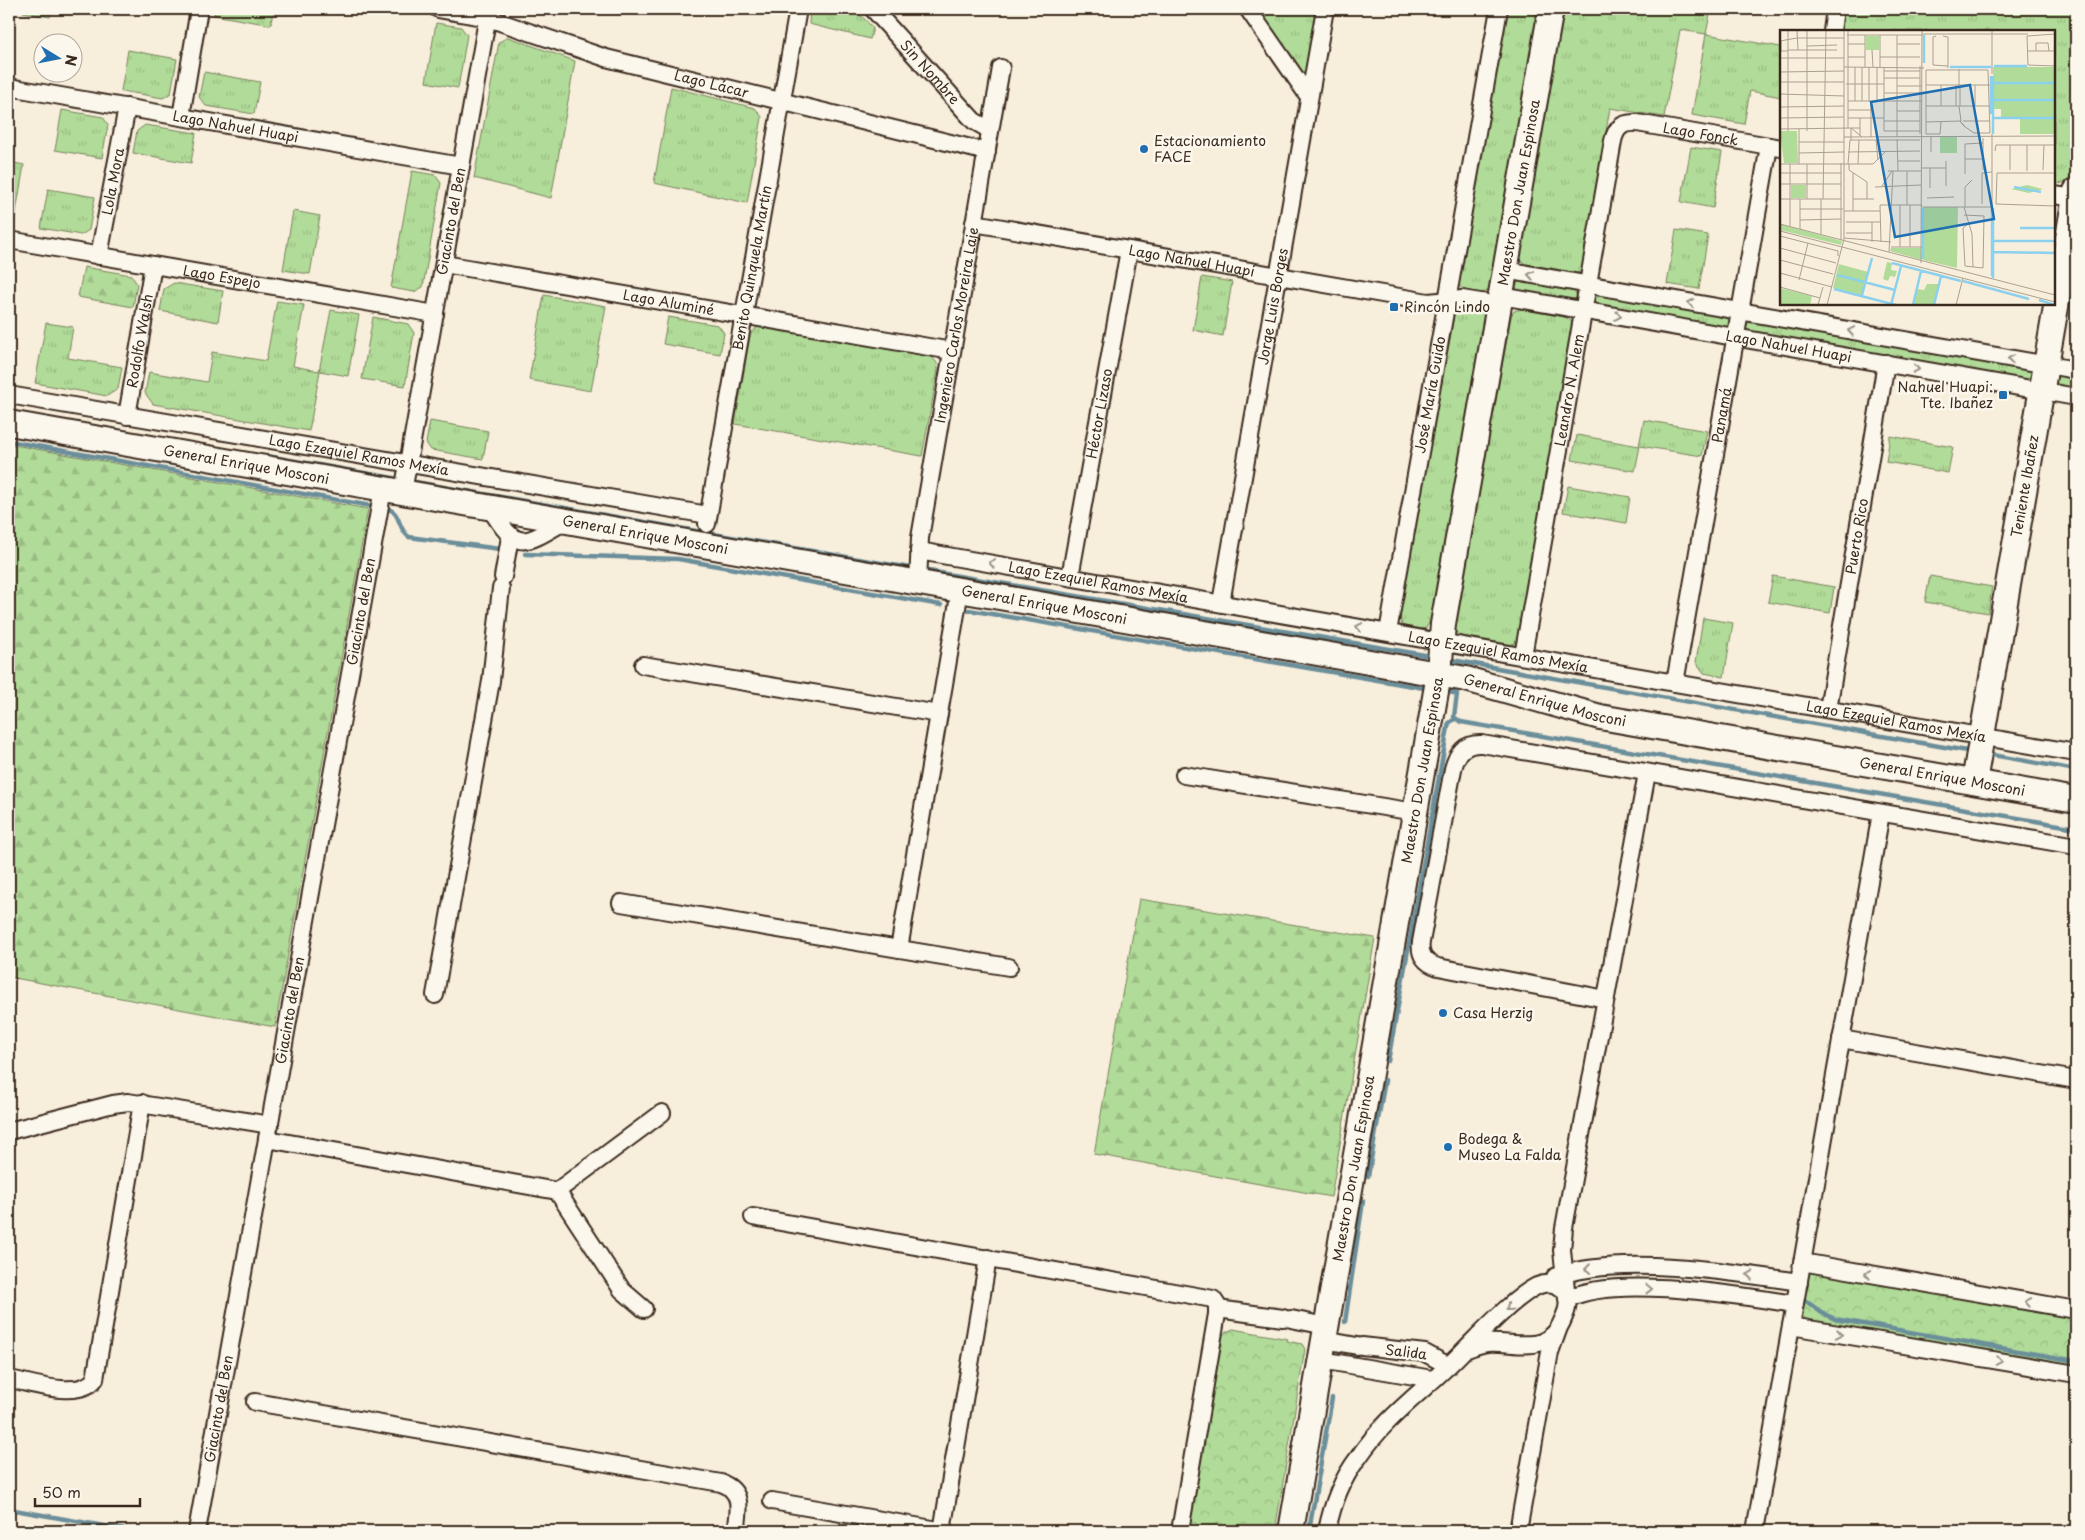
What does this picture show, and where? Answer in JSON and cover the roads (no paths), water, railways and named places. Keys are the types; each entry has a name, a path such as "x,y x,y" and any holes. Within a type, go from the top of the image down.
{"street":[{"path":"181,117 199,9"},
{"name":"Lago Lácar","path":"438,9 488,14 606,58 987,152"},
{"name":"Benito Quinquela Martín","path":"707,521 798,9"},
{"name":"Sin Nombre","path":"873,9 974,121 990,130"},
{"path":"1248,9 1309,97"},
{"name":"Jorge Luis Borges","path":"1221,603 1325,9"},
{"name":"José María Guido","path":"1388,632 1499,9"},
{"name":"Maestro Don Juan Espinosa","path":"1291,1531 1439,674 1442,642 1551,9"},
{"path":"1832,30 1836,9"},
{"name":"Giacinto del Ben","path":"197,1531 268,1132 393,491 408,464 488,14"},
{"name":"Ingeniero Carlos Moreira Laje","path":"918,583 919,551 1001,68"},
{"name":"Lago Nahuel Huapi","path":"9,87 461,166"},
{"name":"Lola Mora","path":"99,256 127,108"},
{"name":"Lago Fonck","path":"1621,125 1637,123 1775,147"},
{"name":"Leandro N. Alem","path":"1523,656 1613,141 1616,129 1621,125"},
{"name":"Panamá","path":"1675,683 1735,337 1775,147"},
{"name":"Teniente Ibañez","path":"2055,302 2070,196"},
{"name":"Lago Nahuel Huapi","path":"974,223 1432,303 1462,299 1583,310 2076,397"},
{"name":"Lago Espejo","path":"9,240 435,314"},
{"name":"Héctor Lizaso","path":"1070,577 1129,250"},
{"name":"Lago Aluminé","path":"444,264 952,351"},
{"name":"Rodolfo Walsh","path":"127,416 153,265"},
{"name":"Lago Nahuel Huapi","path":"1505,270 2076,370"},
{"name":"Teniente Ibañez","path":"1974,782 2042,391 2055,305"},
{"name":"Puerto Rico","path":"1828,709 1886,364"},
{"name":"Lago Ezequiel Ramos Mexía","path":"9,395 408,464 707,521"},
{"name":"General Enrique Mosconi","path":"9,423 1439,674 1473,681 1600,717 2076,800"},
{"path":"490,508 510,537 517,540 530,540 564,521"},
{"path":"435,995 491,681 502,583 510,537"},
{"name":"Lago Ezequiel Ramos Mexía","path":"919,551 2076,753"},
{"path":"899,949 960,590"},
{"path":"643,665 939,714"},
{"path":"1606,999 1432,966 1421,954 1424,923 1454,763 1463,749 1472,744 1482,744 2076,846"},
{"path":"1518,1531 1550,1352 1566,1314 1567,1299 1562,1250 1564,1228 1647,773"},
{"path":"1184,775 1415,812"},
{"path":"1755,1531 1881,813"},
{"path":"621,904 1008,967"},
{"path":"1841,1039 2076,1080"},
{"path":"9,1379 73,1390 88,1386 95,1379 142,1103"},
{"path":"9,1131 112,1104 142,1103 268,1132 557,1191 622,1290 644,1309"},
{"path":"557,1191 662,1113"},
{"path":"753,1216 1205,1296 1216,1302 1218,1310 1180,1531"},
{"path":"1327,1531 1340,1491 1357,1458 1387,1421 1465,1350 1485,1328 1537,1286 1550,1269 1564,1228"},
{"path":"772,1501 943,1531 988,1258"},
{"path":"1802,1262 2076,1310"},
{"path":"1537,1286 1565,1274 1606,1267 1731,1272 1798,1282"},
{"path":"1537,1286 1553,1284 1561,1288 1567,1299"},
{"path":"1567,1299 1600,1289 1658,1289 1722,1294 1795,1304"},
{"path":"1218,1310 1287,1319 1322,1349 1426,1384"},
{"path":"1791,1326 2076,1374"},
{"path":"1465,1350 1489,1343 1515,1346 1537,1344 1551,1336 1559,1328"},
{"name":"Salida","path":"1322,1349 1360,1346 1425,1352 1447,1365"},
{"path":"1515,1346 1534,1359 1541,1374 1543,1391"},
{"path":"255,1402 721,1483 731,1487 739,1501 736,1531"}],"waterway":[{"path":"9,441 371,506"},
{"path":"267,456 393,478"},
{"path":"415,482 910,568"},
{"path":"389,509 396,514 405,534 409,537 500,549"},
{"path":"525,554 678,559 941,605"},
{"path":"929,571 1425,655"},
{"path":"969,610 1424,688"},
{"path":"1452,660 1967,751"},
{"path":"1445,691 1457,694 1454,717 1461,722 2076,828"},
{"path":"1388,1061 1448,727 1449,723 1455,719"},
{"path":"1987,754 2076,770"},
{"path":"1368,1176 1385,1080"},
{"path":"1345,1322 1363,1201"},
{"path":"1802,1298 1822,1313 1835,1319 2076,1361"},
{"path":"1309,1531 1332,1398"},
{"path":"9,1509 132,1531"},
{"path":"9,1527 32,1531"},
{"path":"184,1531 192,1530"}],"place":[{"name":"Estacionamiento FACE","path":"1144,149"},
{"name":"Rincón Lindo","path":"1394,307"},
{"name":"Nahuel Huapi: Tte. Ibañez","path":"2003,395"},
{"name":"Casa Herzig","path":"1443,1013"},
{"name":"Bodega & Museo La Falda","path":"1448,1147"}]}
